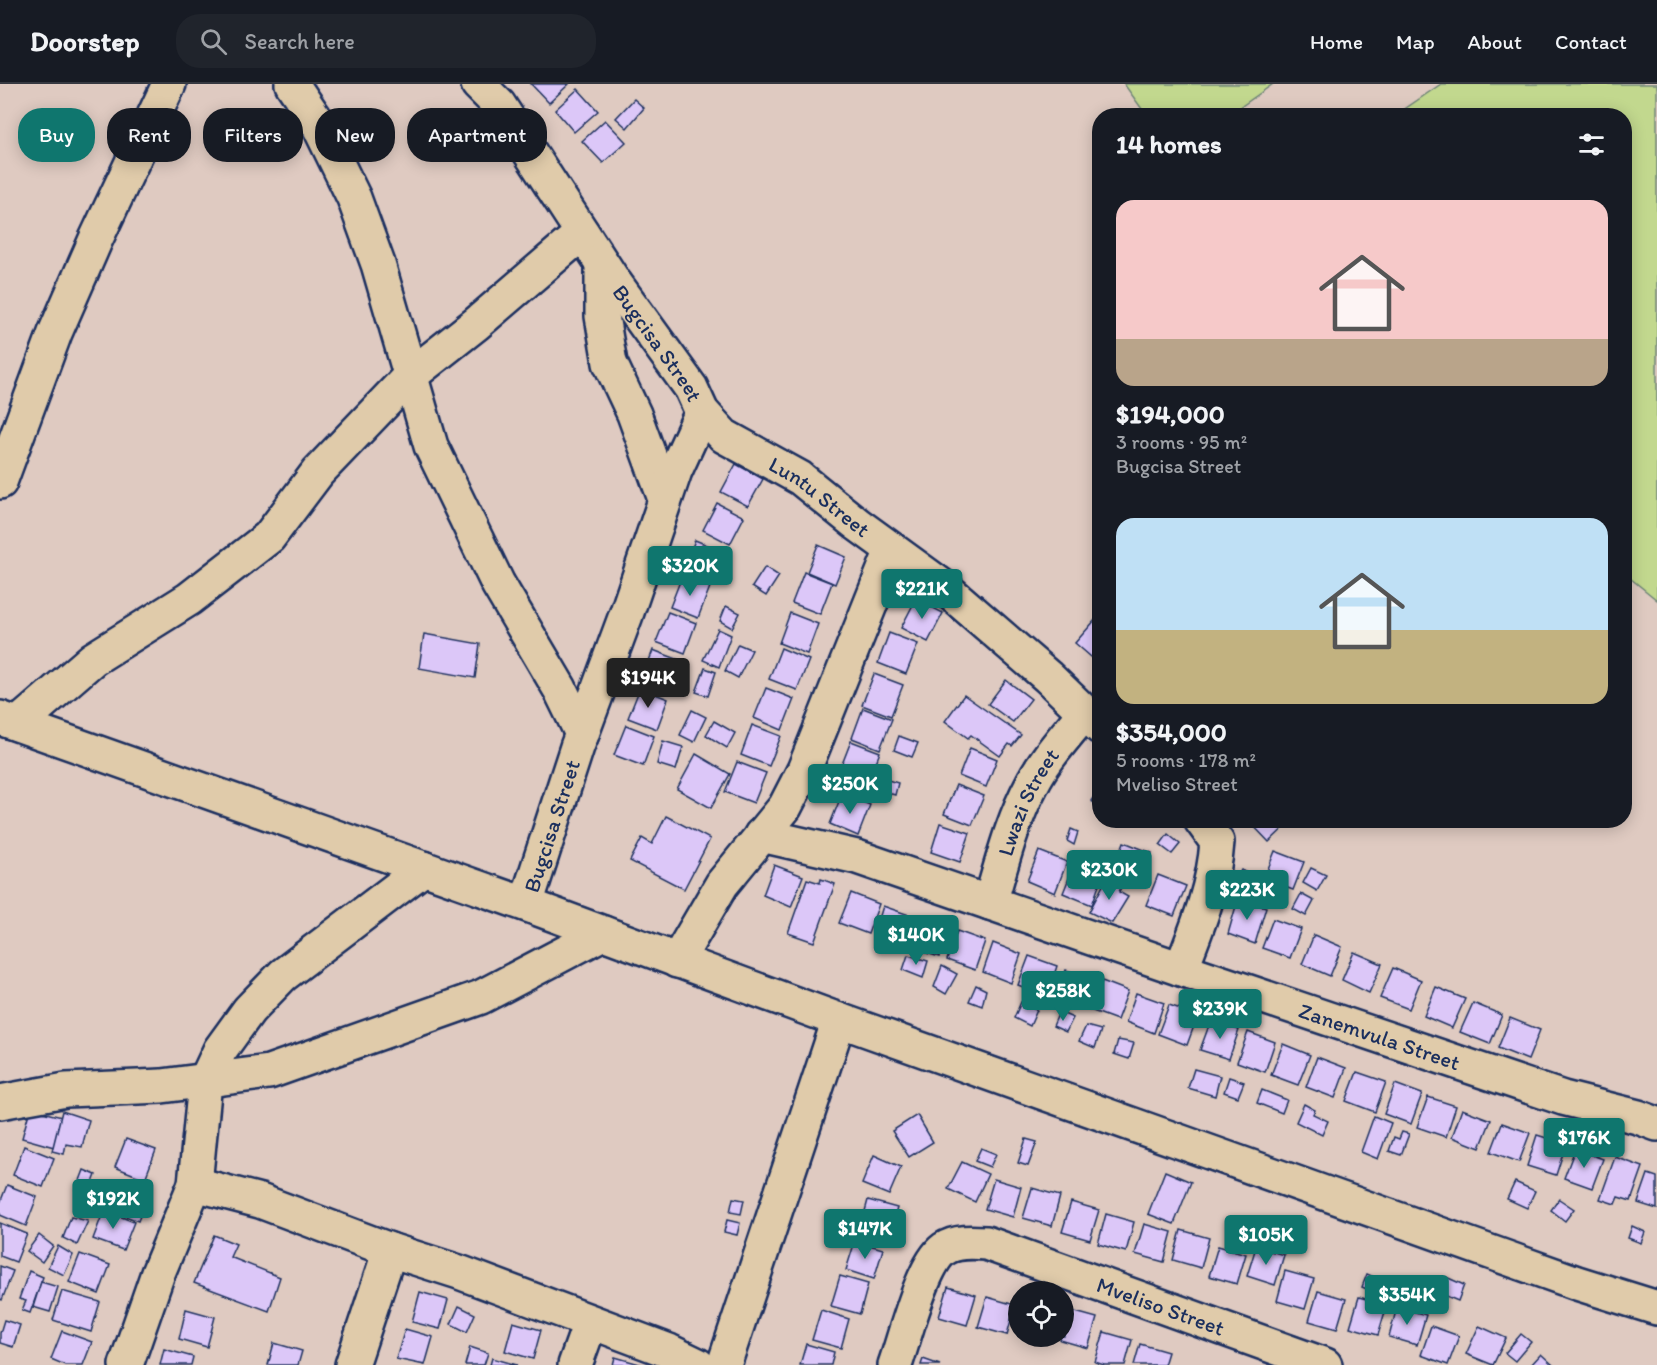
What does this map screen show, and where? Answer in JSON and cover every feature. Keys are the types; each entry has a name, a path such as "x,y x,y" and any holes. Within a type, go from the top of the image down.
{"street":[{"path":"0,482 55,333 101,228 169,84"},
{"path":"292,84 315,118 354,198 378,264 430,446 498,584 560,689 582,734"},
{"name":"Bugcisa Street","path":"478,84 499,105 602,264 691,388 702,412 675,471 626,615 582,734 526,904"},
{"path":"9,721 93,659 189,599 269,537 318,472 410,376 476,324 582,233"},
{"path":"602,264 602,316 610,363 634,414 666,499"},
{"name":"Luntu Street","path":"702,412 724,436 800,478 857,524 945,588 1048,677 1092,720"},
{"path":"677,961 722,884 785,807 804,770 892,550"},
{"name":"Lwazi Street","path":"990,903 1017,815 1033,782 1050,757 1092,720"},
{"path":"9,721 526,904 839,1020 1566,1279 1657,1308"},
{"path":"1181,969 1199,924 1215,866 1217,842 1207,828"},
{"name":"Zanemvula Street","path":"761,835 857,857 1563,1098 1657,1124"},
{"path":"126,1365 158,1273 195,1184 205,1082 219,1050 249,1010 283,975 424,868"},
{"path":"0,1102 66,1090 205,1082 269,1072 481,997 603,933"},
{"path":"724,1365 839,1020"},
{"path":"195,1184 260,1201 390,1250 459,1272 669,1351 698,1365"},
{"name":"Mveliso Street","path":"896,1365 927,1270 945,1249 956,1244 971,1242 986,1243 1325,1365"},
{"path":"352,1365 390,1250"},
{"path":"575,1365 590,1323"}],"green space":[{"path":"1124,84 1273,84 1239,108 1141,108"},
{"path":"1441,84 1657,84 1657,600 1632,580 1632,108 1406,108"}],"building":[{"path":"531,84 569,84 549,103"},
{"path":"578,89 598,111 574,132 555,110"},
{"path":"634,99 644,108 627,128 616,118"},
{"path":"605,120 626,142 603,163 582,141"},
{"path":"736,464 763,479 748,506 721,492"},
{"path":"717,503 744,517 730,544 703,530"},
{"path":"695,540 724,552 712,582 683,571"},
{"path":"818,545 846,557 835,584 807,572"},
{"path":"765,567 779,576 766,596 752,587"},
{"path":"804,572 832,583 820,614 792,603"},
{"path":"682,576 710,587 698,618 670,607"},
{"path":"916,599 943,613 928,642 901,628"},
{"path":"726,606 740,613 732,628 720,621"},
{"path":"668,612 696,623 685,653 656,642"},
{"path":"790,613 818,624 807,654 779,643"},
{"path":"1092,624 1092,658 1075,643"},
{"path":"718,629 731,635 719,667 703,660"},
{"path":"889,633 918,644 906,674 878,663"},
{"path":"424,634 480,644 475,678 419,668"},
{"path":"738,644 752,650 738,678 725,671"},
{"path":"781,648 809,660 797,690 769,679"},
{"path":"653,650 682,661 670,691 642,680"},
{"path":"705,668 716,672 708,696 696,692"},
{"path":"874,674 903,685 891,716 862,705"},
{"path":"1006,680 1031,699 1013,722 988,704"},
{"path":"640,688 668,699 657,729 628,718"},
{"path":"766,688 794,699 782,730 754,718"},
{"path":"964,695 1021,735 1012,746 1009,744 1000,756 971,735 968,738 945,721"},
{"path":"863,708 892,719 880,749 852,738"},
{"path":"692,710 706,717 694,742 680,735"},
{"path":"714,721 735,733 727,748 706,735"},
{"path":"626,725 654,736 643,766 614,755"},
{"path":"752,725 781,736 769,766 741,755"},
{"path":"899,736 918,743 912,757 894,750"},
{"path":"663,741 683,747 676,770 657,764"},
{"path":"851,741 880,752 868,783 839,772"},
{"path":"970,748 997,759 986,787 959,776"},
{"path":"696,754 730,774 711,808 677,789"},
{"path":"737,762 766,773 754,803 725,792"},
{"path":"881,778 898,783 895,795 878,790"},
{"path":"956,785 984,796 972,825 944,814"},
{"path":"842,794 870,805 858,836 830,824"},
{"path":"666,816 710,839 684,889 630,861 642,838 652,844"},
{"path":"940,823 970,833 960,862 931,852"},
{"path":"1256,828 1284,828 1269,842"},
{"path":"1071,829 1078,832 1074,845 1067,841"},
{"path":"1168,834 1180,844 1172,854 1160,845"},
{"path":"1124,842 1152,853 1141,884 1113,872"},
{"path":"1039,851 1067,862 1055,893 1027,881"},
{"path":"1275,851 1304,862 1293,890 1264,879"},
{"path":"1075,863 1103,874 1092,905 1063,893"},
{"path":"774,865 803,876 791,907 763,895"},
{"path":"1311,868 1326,875 1317,891 1303,883"},
{"path":"1241,870 1268,884 1259,900 1250,896 1248,900 1229,892"},
{"path":"1158,875 1186,886 1174,916 1146,905"},
{"path":"1108,876 1122,885 1119,892 1128,897 1112,923 1089,912"},
{"path":"807,879 820,883 821,879 835,884 814,942 788,933"},
{"path":"851,893 879,904 868,934 839,923"},
{"path":"1301,894 1314,901 1306,916 1293,909"},
{"path":"1238,899 1266,907 1255,944 1228,934"},
{"path":"883,906 912,916 902,945 874,935"},
{"path":"920,918 949,928 939,957 911,948"},
{"path":"1273,919 1301,929 1290,958 1262,948"},
{"path":"957,931 985,941 975,970 947,960"},
{"path":"1314,935 1342,947 1330,976 1302,964"},
{"path":"993,943 1021,954 1011,983 983,972"},
{"path":"1354,952 1382,964 1369,993 1342,980"},
{"path":"908,955 928,961 923,978 903,970"},
{"path":"1029,956 1057,966 1047,996 1018,985"},
{"path":"942,966 957,974 946,994 934,987"},
{"path":"1393,968 1421,980 1409,1009 1380,998"},
{"path":"1066,970 1095,980 1085,1008 1056,998"},
{"path":"1102,981 1128,991 1117,1020 1090,1010"},
{"path":"976,985 986,990 982,1006 969,1001"},
{"path":"1436,987 1465,999 1452,1028 1424,1016"},
{"path":"1136,993 1164,1003 1154,1033 1126,1022"},
{"path":"1021,1002 1037,1010 1030,1026 1014,1018"},
{"path":"1473,1003 1502,1015 1490,1044 1460,1032"},
{"path":"1169,1005 1198,1015 1187,1045 1158,1034"},
{"path":"1059,1012 1073,1018 1066,1032 1053,1026"},
{"path":"1510,1018 1540,1030 1528,1060 1498,1048"},
{"path":"1211,1020 1239,1030 1229,1059 1200,1050"},
{"path":"1086,1026 1101,1030 1095,1048 1079,1041"},
{"path":"1248,1032 1275,1042 1265,1072 1237,1062"},
{"path":"1118,1040 1134,1043 1129,1059 1114,1054"},
{"path":"1283,1044 1310,1055 1298,1085 1271,1075"},
{"path":"1317,1057 1346,1068 1335,1098 1306,1087"},
{"path":"1194,1069 1220,1076 1215,1096 1188,1088"},
{"path":"1357,1072 1386,1082 1375,1112 1346,1101"},
{"path":"1229,1077 1244,1082 1238,1097 1224,1092"},
{"path":"1395,1084 1422,1094 1411,1124 1384,1114"},
{"path":"1262,1090 1287,1100 1282,1113 1257,1103"},
{"path":"1428,1097 1456,1106 1446,1137 1417,1127"},
{"path":"1304,1104 1315,1110 1313,1114 1328,1121 1322,1135 1296,1122"},
{"path":"30,1109 62,1117 54,1147 22,1138"},
{"path":"1462,1109 1491,1120 1480,1148 1452,1137"},
{"path":"62,1111 89,1120 82,1147 66,1144 64,1154 52,1151"},
{"path":"917,1115 933,1142 909,1157 892,1131"},
{"path":"1374,1116 1391,1123 1378,1159 1361,1152"},
{"path":"1502,1123 1530,1133 1519,1162 1491,1152"},
{"path":"1402,1132 1409,1134 1401,1155 1389,1151 1394,1137 1399,1139"},
{"path":"1537,1135 1566,1144 1556,1175 1527,1166"},
{"path":"126,1139 156,1150 145,1179 115,1167"},
{"path":"1026,1139 1037,1142 1028,1166 1018,1163"},
{"path":"24,1146 54,1158 43,1187 13,1175"},
{"path":"981,1148 996,1154 990,1167 975,1161"},
{"path":"1575,1149 1603,1159 1592,1188 1564,1178"},
{"path":"874,1155 901,1167 889,1195 862,1184"},
{"path":"1615,1157 1643,1167 1631,1201 1618,1197 1615,1204 1600,1199"},
{"path":"962,1162 988,1174 975,1202 948,1189"},
{"path":"84,1170 96,1175 88,1195 76,1191"},
{"path":"1165,1171 1191,1182 1174,1224 1148,1214"},
{"path":"1648,1174 1657,1177 1657,1209 1638,1203"},
{"path":"994,1179 1021,1187 1013,1217 985,1209"},
{"path":"119,1181 149,1193 138,1221 108,1209"},
{"path":"1515,1182 1535,1191 1527,1208 1507,1199"},
{"path":"7,1185 37,1197 26,1226 0,1215 0,1203"},
{"path":"1032,1188 1060,1196 1052,1226 1023,1218"},
{"path":"733,1198 744,1200 741,1214 730,1212"},
{"path":"1559,1199 1574,1209 1565,1221 1551,1210"},
{"path":"868,1200 897,1208 888,1238 860,1230"},
{"path":"1071,1202 1099,1210 1090,1240 1062,1232"},
{"path":"104,1210 134,1222 123,1250 93,1239"},
{"path":"1106,1214 1134,1222 1126,1252 1098,1244"},
{"path":"71,1217 88,1221 77,1245 63,1238"},
{"path":"727,1220 740,1223 737,1235 724,1232"},
{"path":"0,1223 27,1234 16,1262 0,1256"},
{"path":"1144,1224 1172,1232 1164,1262 1135,1254"},
{"path":"1632,1226 1645,1232 1641,1243 1628,1238"},
{"path":"1181,1230 1209,1238 1201,1268 1173,1260"},
{"path":"39,1235 53,1246 42,1262 27,1251"},
{"path":"214,1235 236,1244 230,1257 280,1277 269,1311 194,1283"},
{"path":"855,1241 883,1249 874,1279 846,1270"},
{"path":"58,1246 73,1255 64,1275 48,1267"},
{"path":"1218,1246 1246,1254 1237,1284 1209,1276"},
{"path":"1256,1247 1284,1255 1275,1285 1247,1276"},
{"path":"80,1254 110,1265 99,1294 69,1282"},
{"path":"0,1266 13,1271 2,1300 0,1299"},
{"path":"29,1271 43,1277 30,1313 22,1310 26,1301 19,1299"},
{"path":"1285,1271 1314,1279 1305,1309 1277,1301"},
{"path":"1367,1274 1383,1281 1377,1293 1362,1287"},
{"path":"840,1276 868,1284 860,1314 831,1306"},
{"path":"1446,1277 1464,1285 1458,1301 1439,1293"},
{"path":"41,1282 58,1287 50,1312 33,1307"},
{"path":"948,1287 976,1295 967,1325 939,1317"},
{"path":"62,1291 100,1302 91,1332 53,1320"},
{"path":"1318,1291 1346,1299 1337,1329 1309,1321"},
{"path":"420,1292 448,1300 440,1329 412,1322"},
{"path":"987,1297 1008,1303 1007,1335 978,1327"},
{"path":"1359,1297 1387,1305 1378,1335 1350,1327"},
{"path":"459,1306 475,1314 467,1332 451,1324"},
{"path":"1397,1307 1426,1315 1417,1345 1389,1337"},
{"path":"186,1309 215,1317 207,1347 179,1339"},
{"path":"821,1310 849,1319 841,1348 812,1340"},
{"path":"1074,1312 1097,1318 1088,1348 1074,1344"},
{"path":"4,1320 20,1325 13,1347 0,1343"},
{"path":"513,1322 541,1330 533,1359 505,1351"},
{"path":"1431,1326 1459,1336 1448,1365 1421,1355"},
{"path":"1479,1326 1506,1338 1493,1365 1466,1354"},
{"path":"405,1329 433,1337 425,1365 396,1359"},
{"path":"62,1331 92,1342 83,1365 65,1365 51,1359"},
{"path":"1104,1332 1132,1340 1125,1365 1104,1365 1095,1362"},
{"path":"1521,1334 1531,1342 1515,1361 1505,1353"},
{"path":"274,1343 302,1351 298,1365 268,1365"},
{"path":"806,1344 834,1352 831,1365 800,1365"},
{"path":"1140,1344 1168,1352 1164,1365 1134,1365"},
{"path":"470,1347 488,1353 484,1365 465,1365"},
{"path":"164,1349 193,1357 191,1365 160,1365"},
{"path":"1541,1354 1553,1365 1531,1365"},
{"path":"615,1357 643,1365 613,1365"},
{"path":"492,1358 517,1365 490,1365"},
{"path":"923,1359 940,1365 921,1365"}]}
